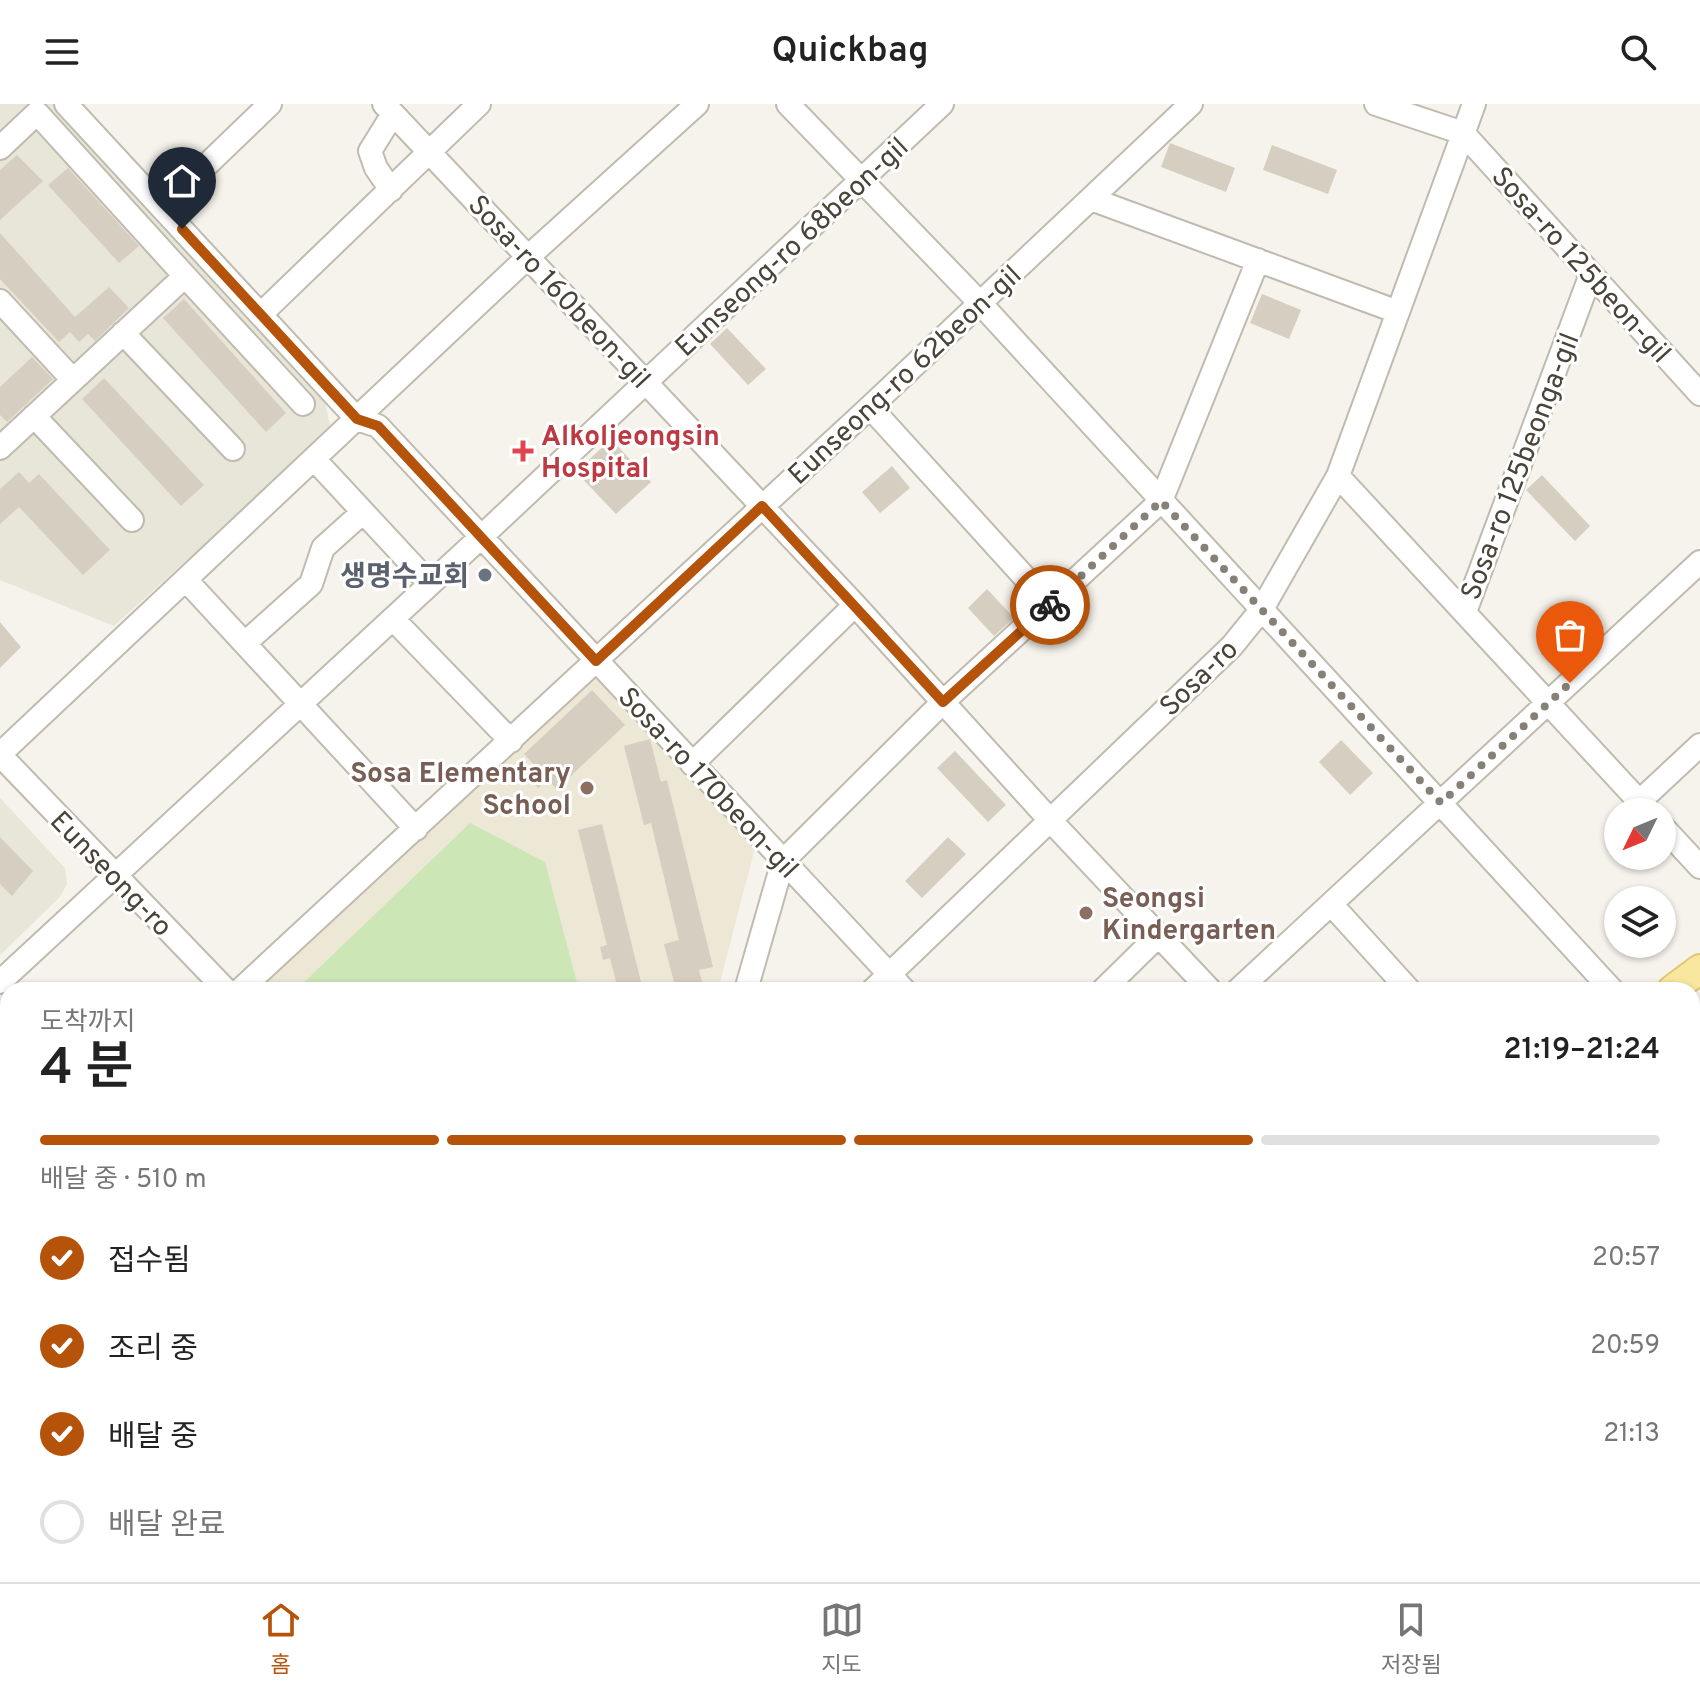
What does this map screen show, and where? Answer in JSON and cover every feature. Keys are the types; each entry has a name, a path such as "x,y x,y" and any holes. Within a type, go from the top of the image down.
{"main road":[{"path":"1683,982 1700,969"}],"street":[{"name":"Sosa-ro 170beon-gil","path":"66,104 357,419 378,426 783,861 886,982"},
{"path":"162,208 270,104"},
{"path":"261,314 479,104"},
{"path":"0,754 528,257 697,104"},
{"name":"Eunseong-ro 68beon-gil","path":"0,982 863,181 942,104"},
{"name":"Eunseong-ro 62beon-gil","path":"249,982 870,407 1191,104"},
{"path":"1376,104 1463,133"},
{"name":"Sosa-ro","path":"892,982 1049,819 1232,646 1262,609 1338,476 1474,104"},
{"path":"798,107 1605,982"},
{"path":"389,109 370,151 376,168 391,190"},
{"name":"Sosa-ro 160beon-gil","path":"389,109 855,605 1049,819 1203,982"},
{"path":"0,148 37,113 303,404"},
{"name":"Sosa-ro 125beon-gil","path":"1463,133 1700,394"},
{"path":"1091,199 1398,312"},
{"path":"748,982 783,861 943,702 1161,501 1258,260"},
{"name":"Sosa-ro 125beonga-gil","path":"1465,612 1591,274"},
{"path":"0,448 185,276"},
{"path":"0,301 73,380"},
{"path":"123,333 233,449"},
{"path":"870,407 1050,605"},
{"path":"34,416 132,520"},
{"path":"314,459 430,584"},
{"path":"1338,476 1636,798"},
{"path":"245,643 311,584 323,548 363,512"},
{"path":"1247,982 1700,562"},
{"path":"186,580 416,829"},
{"path":"692,764 855,605"},
{"path":"393,619 511,741"},
{"path":"1652,798 1700,745"},
{"name":"Eunseong-ro","path":"0,754 218,982"},
{"path":"1676,838 1695,854"},
{"path":"1331,904 1402,982"},
{"path":"1111,982 1159,935"}],"shaded area":[{"path":"0,104 54,104 323,394 331,429 114,626 0,580"},
{"name":"Sosa Elementary School","path":"596,668 757,840 720,982 258,982"},
{"path":"0,798 65,868 67,884 60,897 0,955"}],"green space":[{"path":"470,823 545,862 577,982 304,982"}],"building":[{"path":"1170,143 1235,168 1226,192 1161,167"},
{"path":"1272,145 1337,170 1328,194 1263,170"},
{"path":"17,155 43,181 0,220 0,170"},
{"path":"68,168 139,246 119,263 48,185"},
{"path":"0,233 75,317 109,287 129,308 95,341 88,334 79,342 70,332 59,342 0,279"},
{"path":"1262,294 1301,310 1289,339 1250,323"},
{"path":"184,299 286,413 266,432 163,318"},
{"path":"727,328 766,369 748,385 710,344"},
{"path":"32,357 53,379 7,422 0,415 0,387"},
{"path":"104,378 204,485 181,506 82,399"},
{"path":"611,439 651,482 616,514 576,472"},
{"path":"892,466 910,488 880,513 862,492"},
{"path":"19,472 29,483 39,474 110,550 83,575 19,507 0,524 0,489"},
{"path":"1542,475 1590,526 1575,541 1526,490"},
{"path":"987,589 1014,618 994,636 968,608"},
{"path":"0,622 21,647 0,668"},
{"path":"592,690 625,725 557,789 547,780 538,788 524,773 533,764 524,754"},
{"path":"650,739 661,782 667,780 713,967 699,970 702,982 674,982 664,944 679,940 651,823 644,825 624,746"},
{"path":"1341,740 1373,773 1350,795 1319,762"},
{"path":"955,751 1006,805 988,822 937,768"},
{"path":"602,824 641,982 616,982 610,958 603,960 600,947 607,945 578,830"},
{"path":"0,837 33,871 12,896 0,884"},
{"path":"948,837 966,854 922,898 905,881"}],"way so far":[{"path":"1050,605 1161,501 1441,803 1570,683"}],"place":[{"name":"Alkoljeongsin Hospital","path":"523,451"},
{"name":"생명수교회","path":"485,575"},
{"name":"Sosa Elementary School","path":"587,788"},
{"name":"Seongsi Kindergarten","path":"1086,913"}],"route":[{"path":"182,229 357,419 378,426 596,661 762,506 943,702 1050,605"}]}
